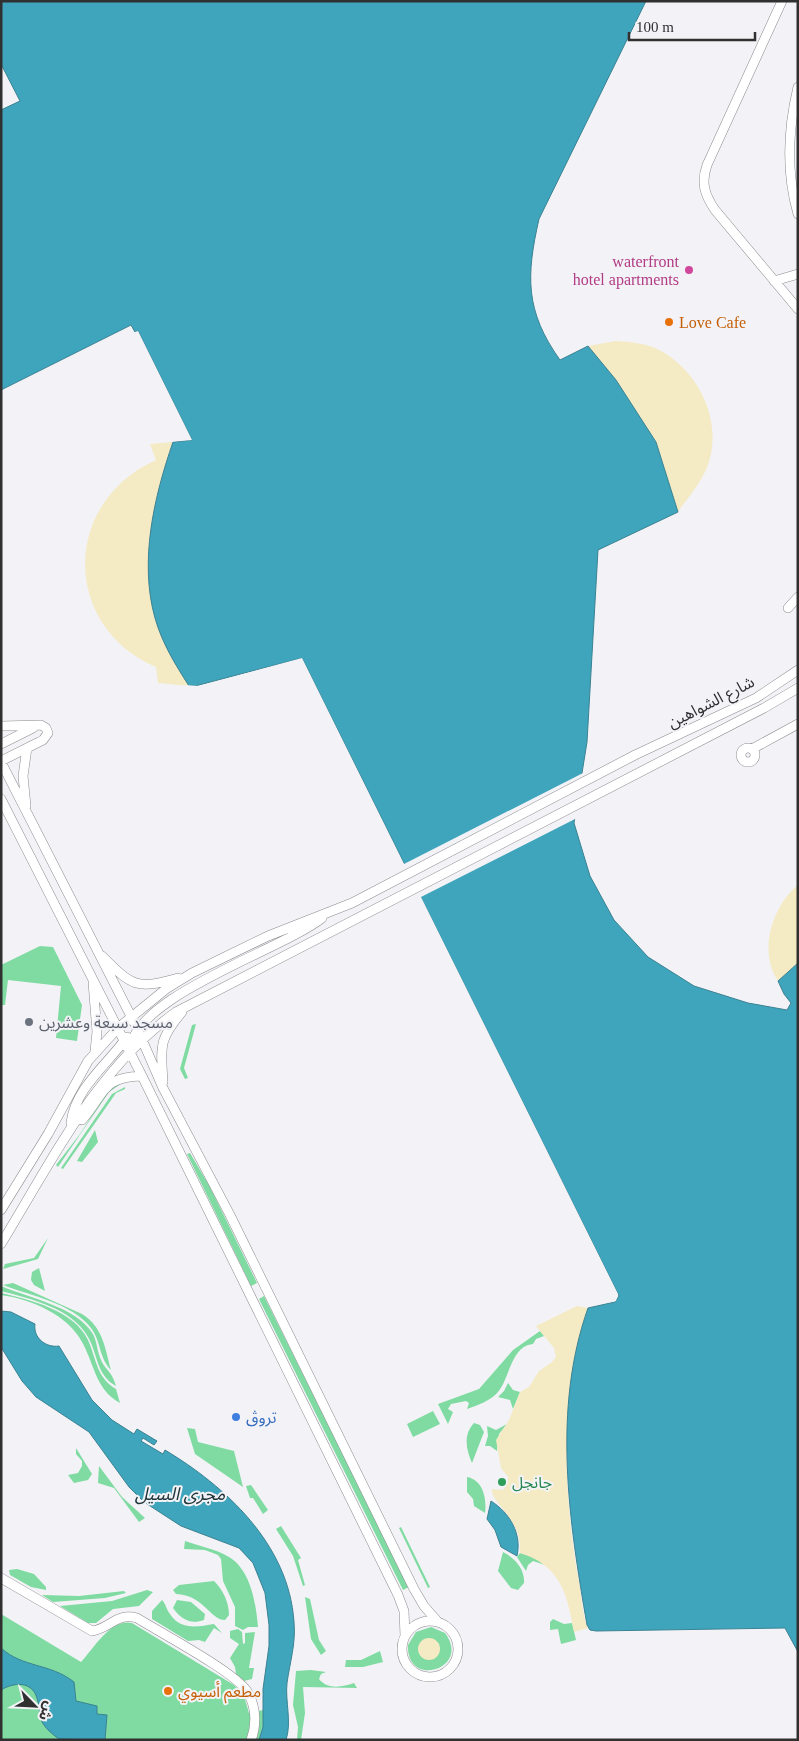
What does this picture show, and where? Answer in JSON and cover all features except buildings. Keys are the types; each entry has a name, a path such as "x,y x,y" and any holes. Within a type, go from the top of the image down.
{"street":[{"path":"782,1 711,156 703,179 706,194 714,210 798,309"},
{"path":"798,87 791,124 789,153 790,177 798,214"},
{"path":"774,281 798,274"},
{"path":"788,608 798,597"},
{"name":"شارع الشواهين","path":"328,913 352,903 635,755 756,698 798,670"},
{"name":"شارع الشواهين","path":"71,1128 104,1079 142,1040 164,1021 189,1004 360,918 764,708 798,688"},
{"path":"752,749 798,724"},
{"path":"1,744 35,727 41,725 46,728 47,736 1,762 137,1028 163,1088 234,1223 414,1589 424,1606 455,1637 458,1648 455,1660 450,1668 442,1674 426,1677 417,1674 408,1667 402,1652 405,1636 404,1611 398,1595 142,1076 1,799"},
{"path":"1,726 35,727"},
{"path":"27,748 23,785 28,818"},
{"path":"1,1210 94,1053 118,1028 159,994 192,973 268,936 328,913"},
{"path":"130,1052 132,1037 137,1028 164,1004 220,972 303,932 328,913"},
{"path":"96,950 124,977 136,984 157,984 192,973"},
{"path":"92,977 97,1032 94,1053"},
{"path":"163,1088 162,1042 168,1029 189,1004"},
{"path":"71,1128 72,1116 84,1091 124,1041 130,1027 131,1017"},
{"path":"1,1244 71,1128 82,1120 114,1081 125,1077 142,1076"},
{"path":"1,1578 92,1631 102,1628 121,1617 137,1618 229,1675 241,1685 253,1705 255,1722 251,1740"},
{"path":"405,1636 419,1623 438,1622"}],"green space":[{"path":"40,946 53,947 82,1005 77,1041 56,1038 61,986 8,980 5,1005 1,1005 1,965"},
{"path":"196,1024 184,1068 188,1078 185,1079 180,1069 192,1025"},
{"path":"125,1081 109,1092 58,1167 56,1165 80,1134 110,1088"},
{"path":"125,1087 125,1089 116,1093 63,1169 61,1168 112,1094"},
{"path":"95,1130 98,1142 82,1162 77,1161"},
{"path":"190,1153 210,1187 257,1283 251,1286 187,1154"},
{"path":"48,1238 38,1259 3,1269 5,1264 34,1258"},
{"path":"39,1268 45,1291 34,1285 31,1280 32,1272"},
{"path":"13,1283 82,1314 89,1319 99,1332 105,1346 111,1370 104,1360 97,1338 83,1319 62,1306 3,1285"},
{"path":"1,1286 52,1304 76,1317 86,1325 93,1334 101,1360 113,1377 116,1386 109,1381 101,1370 88,1337 72,1319 50,1306 1,1291"},
{"path":"1,1293 38,1303 73,1321 88,1340 98,1368 104,1379 116,1389 120,1403 105,1391 100,1384 82,1342 68,1324 48,1310 24,1300 1,1295"},
{"path":"264,1296 409,1587 403,1590 259,1299"},
{"path":"540,1331 544,1336 520,1350 515,1356 498,1392 488,1400 467,1409 469,1403 466,1401 451,1404 448,1409 453,1412 448,1424 438,1404 479,1389 513,1350"},
{"path":"508,1383 513,1390 520,1392 513,1409 510,1400 498,1397"},
{"path":"433,1411 440,1424 413,1437 407,1424"},
{"path":"474,1423 480,1425 484,1432 472,1463 468,1453 467,1437"},
{"path":"507,1424 499,1434 497,1451 490,1446 485,1446 488,1436 487,1426 496,1430"},
{"path":"187,1428 195,1429 198,1442 234,1451 243,1487 195,1454"},
{"path":"76,1448 92,1474 88,1480 74,1483 68,1475 78,1473 82,1466 82,1461 76,1454"},
{"path":"99,1466 122,1497 145,1518 139,1522 114,1488 98,1483"},
{"path":"467,1477 477,1482 483,1490 485,1513 474,1506 473,1499 467,1492"},
{"path":"251,1485 268,1510 263,1514 253,1498 250,1498 246,1486"},
{"path":"281,1526 301,1558 298,1560 305,1585 303,1586 293,1556 276,1529"},
{"path":"401,1527 430,1587 428,1588 399,1528"},
{"path":"185,1541 229,1557 243,1570 254,1598 258,1627 248,1627 243,1630 235,1626 235,1607 223,1581 221,1559 218,1555 205,1550 184,1549"},
{"path":"503,1552 515,1561 523,1573 524,1583 518,1590 511,1588 498,1571"},
{"path":"520,1553 536,1558 548,1566 533,1561 528,1565 526,1571 517,1557"},
{"path":"17,1569 34,1574 46,1587 46,1590 31,1587 10,1575 9,1570"},
{"path":"214,1581 223,1592 227,1601 229,1615 225,1620 215,1616 193,1598 176,1594 173,1590 179,1585"},
{"path":"147,1590 153,1592 139,1606 113,1609 96,1623 88,1623 60,1606 112,1601"},
{"path":"124,1591 126,1593 105,1598 53,1602 42,1595 79,1596"},
{"path":"305,1597 310,1599 319,1640 326,1651 321,1655 311,1639"},
{"path":"162,1600 170,1614 179,1623 189,1626 214,1624 222,1633 214,1628 205,1642 199,1640 188,1641 152,1619 152,1611"},
{"path":"177,1600 191,1602 205,1614 204,1620 194,1622 183,1618 173,1608"},
{"path":"1,1614 81,1662 110,1629 124,1623 132,1623 234,1685 244,1696 249,1713 263,1710 263,1727 259,1740 1,1740"},
{"path":"553,1619 564,1624 572,1623 576,1640 561,1644 558,1629 550,1630 550,1622"},
{"path":"431,1627 445,1633 451,1646 450,1656 445,1664 436,1669 426,1670 417,1667 410,1659 408,1645 416,1632","holes":["426,1639 433,1639 439,1644 433,1659 422,1657 419,1652 421,1646"]},
{"path":"238,1629 242,1632 243,1644 245,1643 245,1633 255,1632 249,1668 254,1668 252,1679 244,1681 236,1674 235,1667 230,1658 239,1644 230,1638 230,1631"},
{"path":"380,1651 383,1662 363,1667 345,1667 346,1660 361,1660"},
{"path":"296,1671 326,1672 321,1674 319,1679 327,1685 340,1686 354,1683 357,1688 303,1687 305,1713 301,1740 297,1740 298,1727 293,1705"}],"sand":[{"path":"616,341 633,342 661,351 688,373 706,402 713,436 711,453 703,476 678,512 656,442 616,380 588,346"},
{"path":"173,442 155,507 151,529 148,574 150,596 161,636 189,686 158,683 156,667 125,648 103,623 89,595 85,564 90,533 103,504 125,479 156,460 150,444"},
{"path":"798,885 798,963 778,981 769,957 771,930 781,905"},
{"path":"577,1306 588,1308 572,1374 568,1409 567,1480 574,1550 583,1612 588,1628 574,1632 565,1594 560,1583 545,1565 520,1553 520,1541 517,1531 496,1500 492,1489 503,1490 508,1482 508,1477 501,1468 496,1440 509,1420 520,1392 529,1387 539,1371 556,1357 554,1348 536,1326"},
{"path":"429,1638 437,1641 440,1649 437,1657 429,1660 421,1657 418,1649 421,1641"}],"water":[{"path":"1,1 646,1 539,219 532,258 532,293 535,309 540,325 549,342 560,360 588,346 616,380 656,442 678,512 598,550 587,742 574,823 590,876 614,920 648,957 694,986 748,1003 787,1010 791,1003 778,981 798,963 798,1652 785,1628 596,1631 590,1630 587,1625 574,1546 567,1466 570,1386 577,1347 588,1308 615,1302 619,1296 302,658 189,686 165,645 155,618 150,596 148,574 151,529 160,485 173,442 192,440 138,331 135,332 131,325 1,390 1,110 20,101 1,64"},
{"name":"مجرى السيل","path":"1,1311 11,1312 35,1324 38,1338 45,1344 59,1346 92,1400 112,1420 134,1434 137,1429 157,1441 154,1445 143,1438 141,1441 163,1454 165,1450 210,1481 250,1520 267,1543 280,1567 289,1594 294,1622 293,1645 287,1683 288,1733 286,1740 259,1740 263,1727 263,1689 269,1646 269,1625 265,1593 253,1563 239,1548 181,1526 144,1502 129,1487 89,1432 36,1397 22,1381 1,1347"},
{"path":"491,1501 504,1512 513,1525 518,1540 517,1556 501,1547 495,1530 487,1519"},
{"path":"1,1648 18,1659 56,1671 74,1682 76,1701 97,1706 97,1714 107,1715 105,1740 59,1739 42,1722 37,1698 31,1688 22,1685 11,1685 1,1690"}],"pier":[{"path":"138,331 192,440 170,442 172,440 188,438 136,335 135,332"},
{"path":"302,658 404,864 585,772 577,818 421,897 618,1294 616,1301 585,1307 616,1297 300,661 199,689 188,688 185,685 199,686"}],"place":[{"name":"waterfront hotel apartments","path":"689,270"},
{"name":"Love Cafe","path":"669,322"},
{"name":"مسجد سبعة وعشرين","path":"29,1022"},
{"name":"تروڨ","path":"236,1417"},
{"name":"جانجل","path":"502,1482"},
{"name":"مطعم أسيوي","path":"168,1691"}]}
